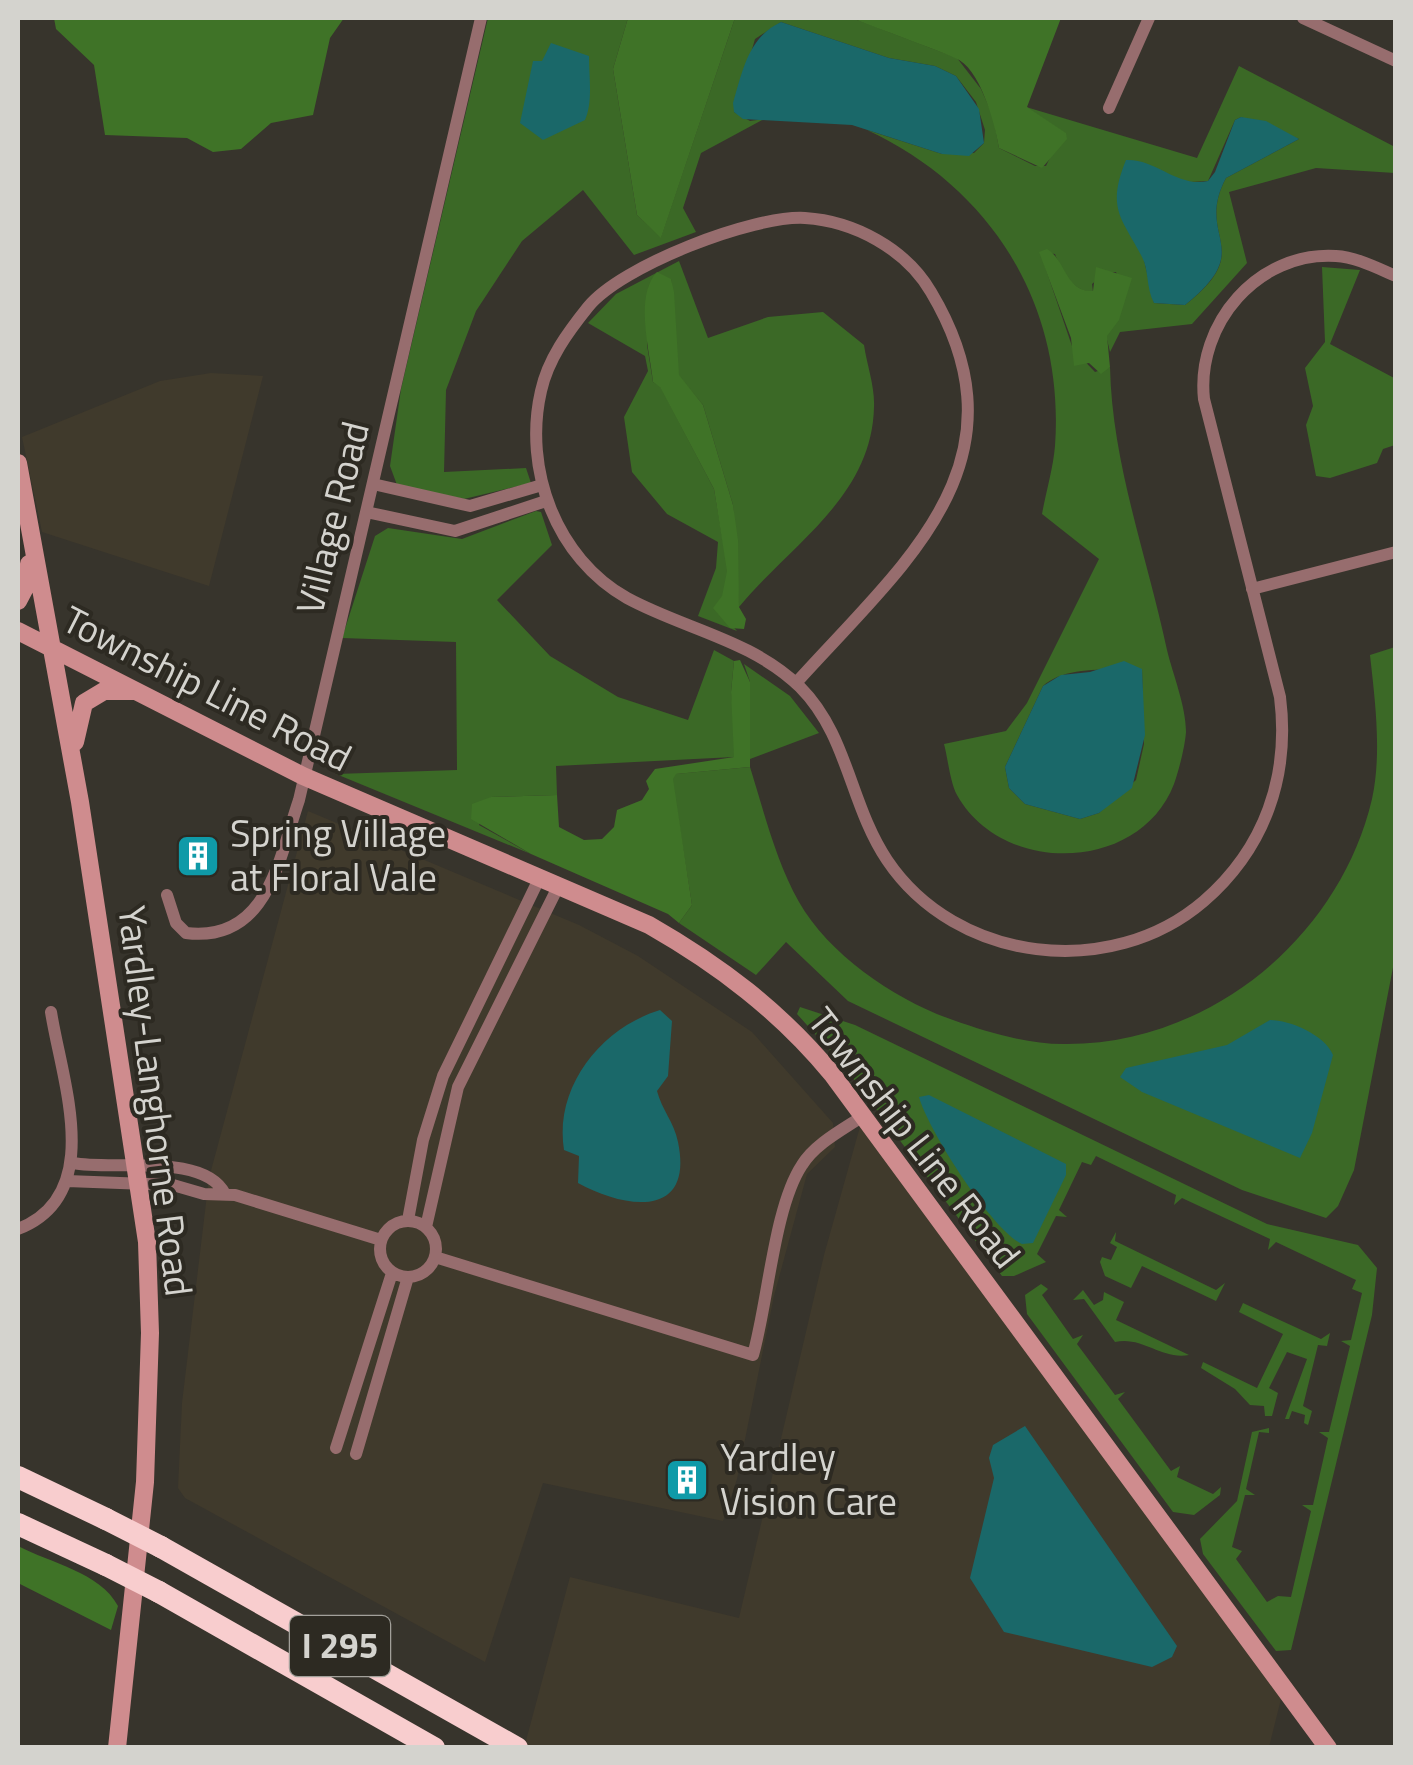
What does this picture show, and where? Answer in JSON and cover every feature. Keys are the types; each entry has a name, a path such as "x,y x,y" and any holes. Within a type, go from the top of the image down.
{"highway":[{"name":"I 295","path":"18,1477 161,1547 517,1748"},
{"name":"I 295","path":"18,1524 159,1592 434,1748"}],"street":[{"name":"Village Road","path":"167,894 176,923 186,933 217,934 255,909 278,868 304,776 481,18"},
{"path":"1109,108 1149,18"},
{"path":"1312,19 1396,61"},
{"path":"796,683 918,546 938,519 959,470 967,398 948,320 926,282 896,253 868,234 802,217 772,220 650,261 625,274 596,298 550,364 536,425 546,501 576,553 611,587 655,612 758,654 796,683 834,736 877,844 923,900 962,927 1005,944 1062,952 1129,942 1197,907 1227,880 1262,828 1276,792 1284,728 1204,399 1201,375 1215,330 1228,308 1251,284 1278,266 1307,258 1338,256 1396,276"},
{"path":"18,463 30,539 28,582 18,601"},
{"path":"373,484 470,506 542,485"},
{"path":"366,512 455,532 546,501"},
{"name":"Yardley-Langhorne Road","path":"30,539 73,767 141,1187 149,1283 150,1392 141,1528 117,1748"},
{"path":"1252,590 1396,552"},
{"name":"Township Line Road","path":"18,631 304,776 649,925 728,974 808,1047 862,1116 1328,1748"},
{"path":"73,767 77,722 84,702 104,691 138,692"},
{"path":"408,1220 424,1140 443,1076 540,877"},
{"path":"426,1227 458,1087 559,885"},
{"path":"18,1229 48,1209 67,1181 73,1164 52,1012"},
{"path":"435,1257 752,1355 785,1213 800,1168 820,1146 862,1116"},
{"path":"73,1164 176,1167 208,1178 224,1194"},
{"path":"67,1181 141,1187 173,1185 204,1194 224,1194 380,1240"},
{"path":"408,1220 426,1227 434,1240 435,1257 424,1272 408,1277 392,1273 380,1256 380,1240 391,1226 408,1220"},
{"path":"336,1448 392,1273"},
{"path":"356,1454 408,1277"}],"shaded area":[{"path":"211,373 263,376 209,586 42,532 22,437 160,381"},
{"path":"308,811 579,925 638,956 752,1032 833,1123 835,1147 807,1174 774,1296 737,1479 723,1521 543,1483 485,1662 185,1498 178,1488 182,1403 209,1178"},
{"path":"863,1116 1284,1687 1269,1747 524,1748 570,1577 739,1618 824,1255"}],"green space":[{"path":"54,18 344,18 330,38 313,115 271,123 241,149 213,152 187,138 105,135 94,65 56,29"},
{"path":"488,18 628,18 613,69 637,215 661,237 735,18 852,18 957,58 981,89 993,116 999,148 1035,166 1046,166 1055,147 1066,139 1065,133 1026,107 1197,158 1239,66 1395,147 1395,173 1316,168 1229,192 1247,263 1192,324 1120,332 1110,352 1106,335 1122,298 1116,272 1106,272 1092,284 1093,292 1086,291 1069,279 1055,254 1040,252 1073,349 1095,372 1110,367 1124,474 1185,722 1176,778 1157,813 1132,835 1102,848 1070,853 1036,851 1005,840 978,821 957,795 944,744 1006,731 1027,703 1099,559 1042,514 1055,446 1055,395 1047,346 1033,300 1012,257 951,184 911,154 867,130 942,154 974,153 984,143 985,130 976,102 956,76 935,66 889,58 781,22 755,39 734,112 750,121 764,119 701,153 683,208 696,232 634,255 583,190 522,241 476,311 446,390 444,472 526,468 531,483 464,499 397,485 390,466 401,389","holes":["1241,117 1299,139 1226,178 1216,215 1222,256 1218,270 1185,305 1154,303 1144,260 1190,182 1208,181 1235,120","1142,669 1144,744 1136,780 1099,813 1080,819 1025,804 1009,788 1005,767 1043,686 1076,672"]},
{"path":"628,18 735,18 661,238 637,215 613,69"},
{"path":"852,18 1061,18 1027,107 1066,133 1067,139 1042,168 999,148 985,97 964,63"},
{"path":"1047,249 1071,281 1084,290 1093,291 1096,267 1132,278 1119,320 1107,336 1110,367 1101,374 1089,363 1074,366 1071,338 1039,252"},
{"path":"679,261 708,338 768,317 823,312 864,345 872,384 870,439 860,467 826,517 739,607 733,505 703,405 678,375 671,279 649,285 647,345 653,382 660,386 714,489 728,571 722,615 737,631 698,616 716,568 718,542 667,514 632,472 624,417 648,371 645,356 588,323 616,294"},
{"path":"1322,267 1360,270 1330,344 1396,379 1395,445 1383,449 1377,463 1330,478 1316,476 1306,425 1313,406 1305,368 1325,342"},
{"path":"657,272 671,279 679,375 703,405 733,505 739,607 746,619 744,629 730,628 713,608 722,596 727,571 714,489 660,387 653,382 645,309 650,282"},
{"path":"541,512 552,545 497,600 550,656 618,697 688,720 714,650 734,661 731,692 737,748 734,757 556,766 557,795 491,797 479,825 531,854 336,774 457,770 456,642 342,638 375,536 388,528 462,539"},
{"path":"1395,647 1395,957 1354,1170 1338,1206 1326,1218 1242,1190 848,1001 786,942 756,975 679,923 692,905 672,779 675,774 750,767 777,853 799,902 846,958 888,988 953,1020 1035,1042 1116,1040 1167,1026 1215,1004 1259,975 1298,939 1330,897 1355,850 1375,781 1377,727 1370,655"},
{"path":"740,660 750,682 750,767 676,774 673,779 692,905 679,923 668,914 531,854 471,819 472,804 491,797 557,795 559,827 584,840 602,839 614,827 617,810 642,800 649,789 646,781 655,769 734,757 731,692 734,661"},
{"path":"744,664 790,696 819,733 750,759 750,682"},
{"path":"800,1007 855,1025 1267,1224 1358,1245 1377,1268 1372,1315 1291,1650 1276,1651 1203,1554 1200,1539 1237,1501 1252,1432 1269,1428 1269,1433 1259,1432 1246,1489 1255,1495 1245,1495 1232,1547 1242,1551 1236,1559 1267,1602 1278,1596 1291,1597 1311,1511 1302,1505 1313,1505 1328,1438 1319,1432 1329,1432 1350,1346 1341,1341 1351,1340 1362,1293 1352,1289 1356,1280 1276,1242 1268,1250 1270,1239 1182,1198 1174,1205 1176,1195 1096,1156 1091,1165 1082,1162 1059,1210 1067,1217 1056,1216 1037,1254 1046,1262 1014,1276 1002,1276 843,1065 797,1014"},
{"path":"1116,1232 1115,1241 1216,1290 1225,1283 1216,1301 1142,1266 1131,1288 1105,1276 1100,1262 1102,1257 1111,1260 1117,1247 1110,1243"},
{"path":"1041,1284 1048,1289 1042,1295 1073,1339 1083,1335 1077,1344 1115,1395 1125,1392 1118,1399 1171,1471 1180,1466 1177,1477 1213,1494 1221,1487 1220,1495 1194,1515 1173,1512 1027,1314 1025,1295"},
{"path":"1083,1290 1094,1305 1103,1300 1104,1292 1124,1302 1116,1320 1189,1355 1170,1354 1134,1342 1115,1342 1084,1299 1073,1300"},
{"path":"1243,1303 1321,1339 1330,1333 1327,1346 1318,1345 1303,1406 1312,1411 1308,1425 1304,1423 1305,1415 1292,1411 1289,1419 1285,1419 1307,1359 1287,1352 1269,1388 1278,1393 1272,1416 1265,1416 1264,1406 1250,1405 1235,1389 1201,1368 1203,1362 1257,1388 1283,1334 1239,1312"},
{"path":"18,1546 87,1577 110,1594 118,1606 111,1630 18,1583"}],"water":[{"path":"781,22 889,58 935,66 956,76 979,109 984,143 969,156 942,154 852,125 743,119 734,112 733,103 744,66 761,36"},
{"path":"551,43 589,56 590,98 585,120 543,140 520,123 533,61 542,61"},
{"path":"1241,117 1266,121 1299,139 1226,178 1216,215 1222,255 1218,269 1185,305 1154,303 1144,262 1117,202 1126,160 1147,163 1187,180 1208,181 1235,120"},
{"path":"1124,661 1142,669 1145,735 1132,788 1099,813 1080,819 1025,804 1009,788 1005,767 1043,686 1061,675 1090,672"},
{"path":"660,1010 672,1021 668,1076 657,1091 676,1135 680,1167 676,1185 666,1196 635,1202 578,1183 579,1156 564,1150 563,1127 566,1104 586,1063 619,1031"},
{"path":"1270,1020 1306,1030 1323,1041 1333,1055 1312,1133 1300,1158 1142,1092 1120,1077 1126,1068 1227,1045"},
{"path":"929,1095 1066,1164 1066,1175 1033,1243 1022,1244 1009,1235 963,1178 919,1097"},
{"path":"1025,1426 1177,1646 1172,1657 1152,1667 1004,1632 970,1578 994,1478 989,1458 993,1445"}],"place":[{"name":"Spring Village at Floral Vale","path":"198,856"},
{"name":"Yardley Vision Care","path":"687,1480"}]}
